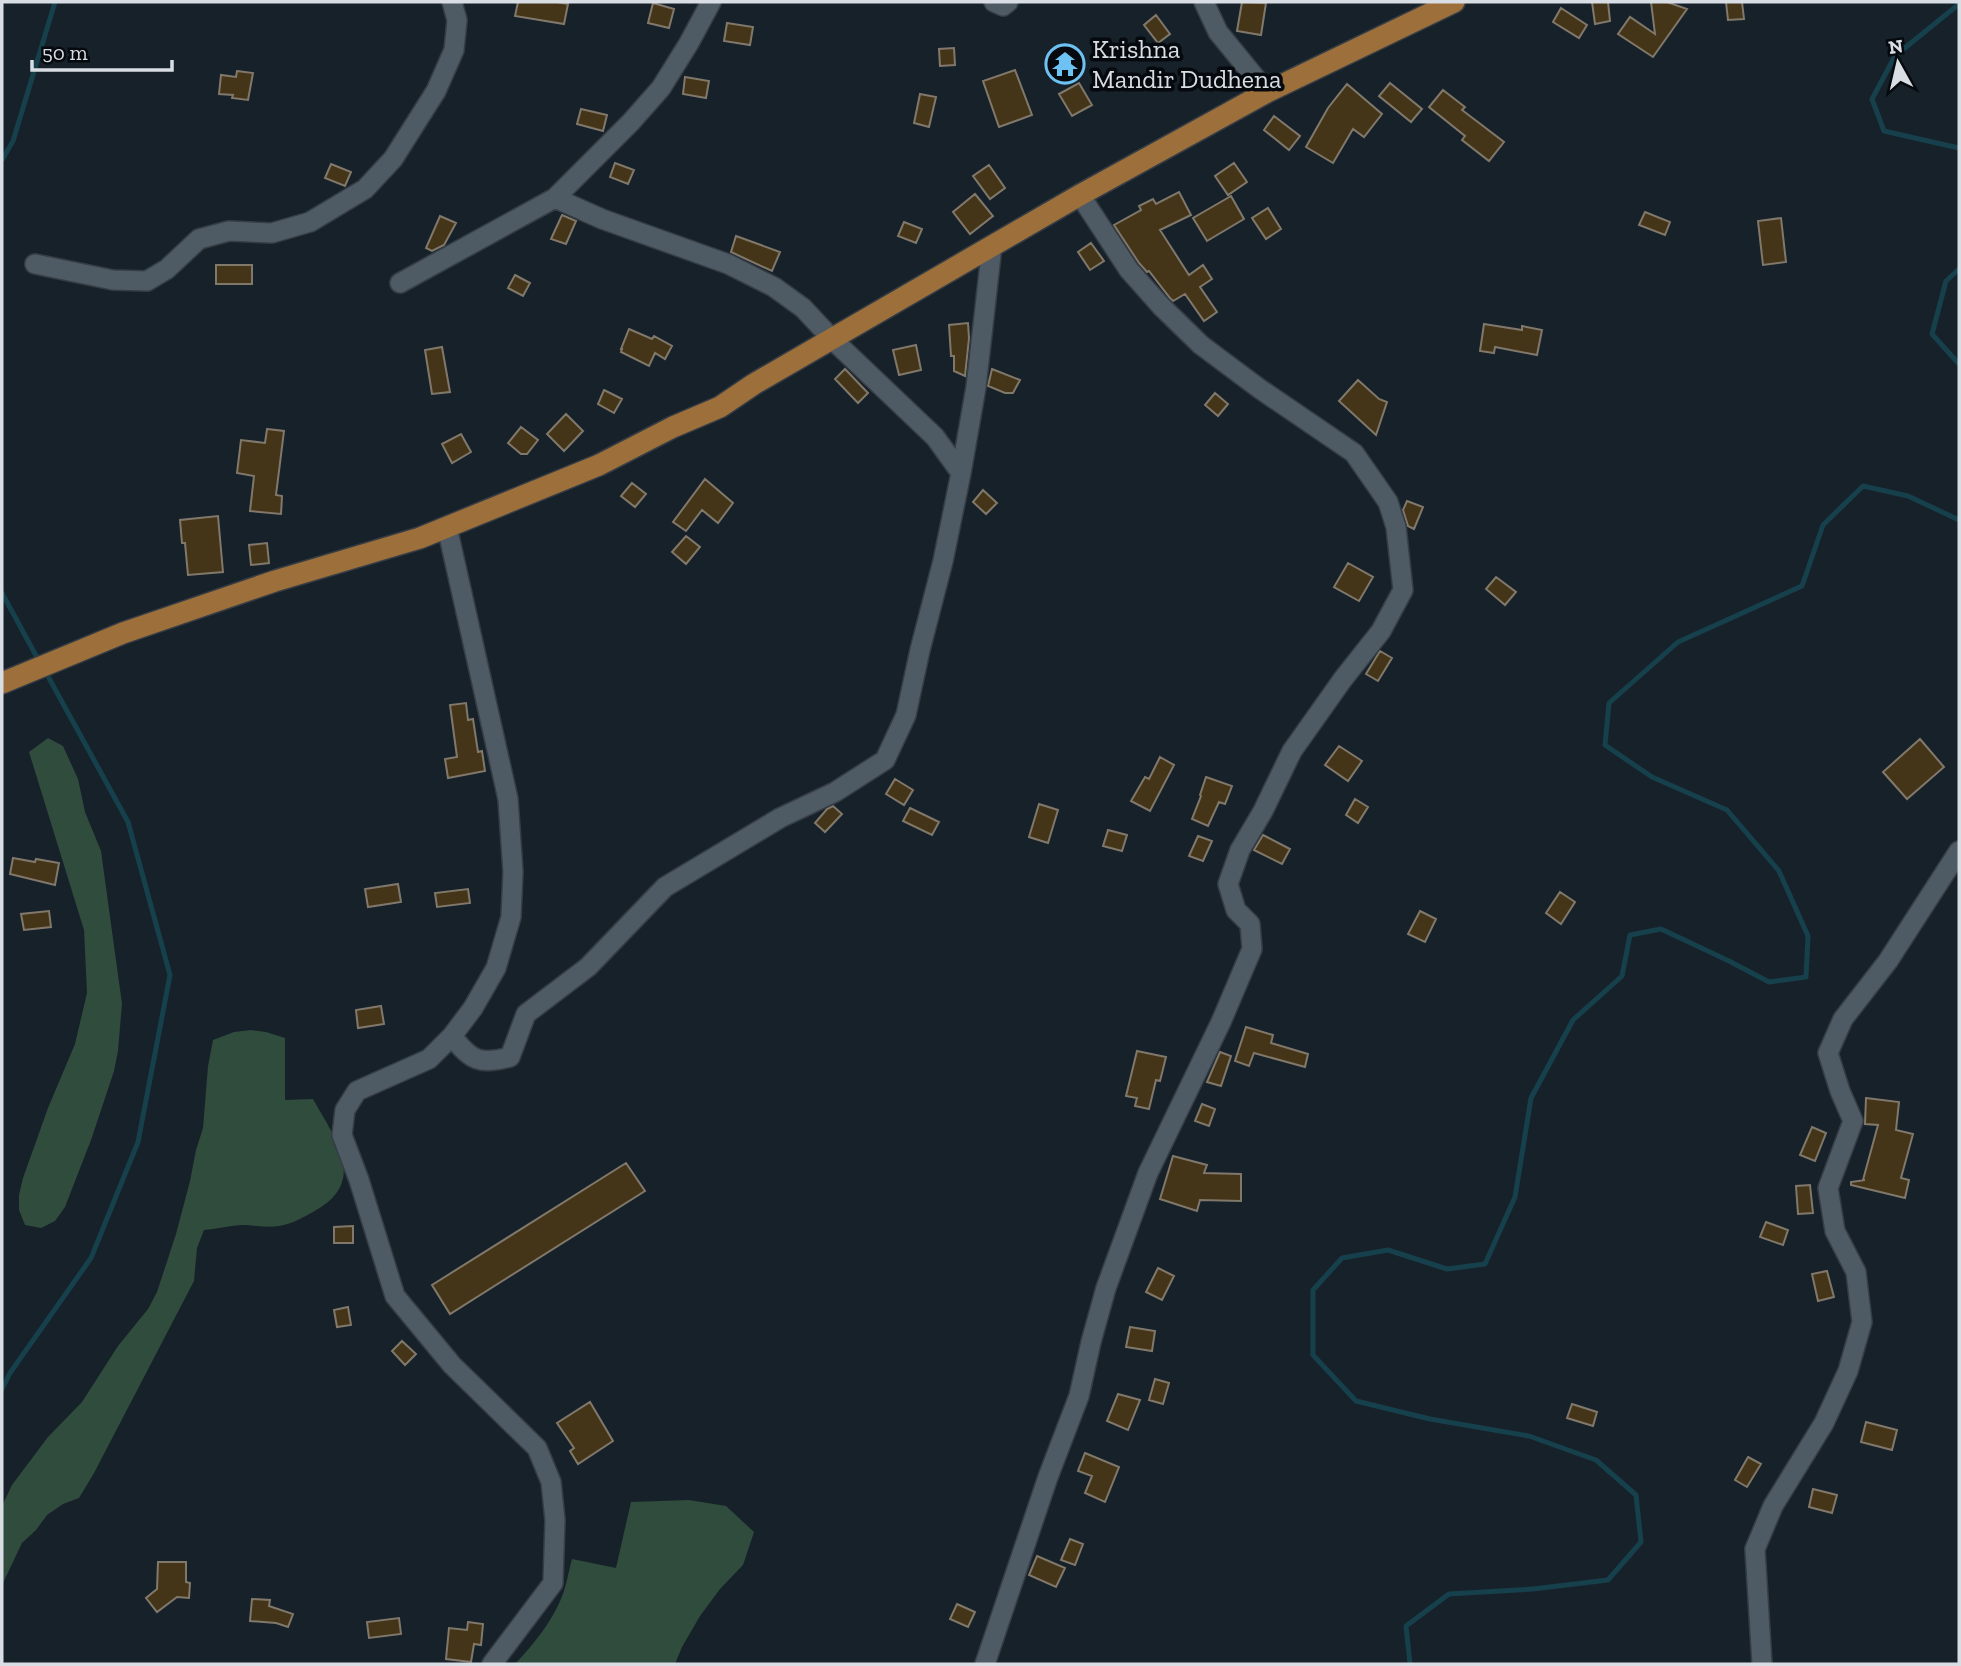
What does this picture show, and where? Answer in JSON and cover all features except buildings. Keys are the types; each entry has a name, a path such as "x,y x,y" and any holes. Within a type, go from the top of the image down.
{"main road":[{"path":"2,684 123,633 275,581 420,538 599,465 673,427 720,407 754,384 1080,195 1267,92 1454,2"}],"street":[{"path":"35,264 113,280 148,281 199,239 229,231 272,233 310,222 365,190 393,159 436,91 454,50 457,20 452,2"},
{"path":"400,283 555,198 661,88 711,2"},
{"path":"994,2 1003,6 1009,2"},
{"path":"1203,2 1218,32 1267,92"},
{"path":"985,1664 1079,1396 1107,1288 1148,1173 1221,1022 1252,949 1250,924 1236,910 1228,884 1240,850 1263,811 1292,751 1343,679 1381,632 1404,590 1396,527 1388,502 1354,453 1201,345 1129,270 1080,195"},
{"path":"555,198 602,219 728,264 774,287 803,308 935,437 961,473"},
{"path":"452,1036 464,1051 479,1060 492,1062 510,1057 526,1014 588,967 664,887 780,818 835,792 885,760 906,715 943,561 976,387 992,246"},
{"path":"447,527 508,799 513,872 510,917 496,968 473,1008 452,1036 429,1059 357,1091 345,1110 342,1135 395,1296 452,1365 537,1448 551,1482 555,1520 553,1583 492,1664"},
{"path":"1762,1664 1755,1549 1773,1506 1824,1423 1848,1371 1862,1322 1856,1272 1835,1231 1828,1188 1853,1121 1828,1053 1843,1020 1888,961 1959,851"}],"green space":[{"path":"48,738 63,746 78,779 85,812 101,851 122,1004 114,1071 91,1140 65,1207 55,1221 41,1228 25,1225 19,1210 19,1195 48,1108 75,1044 87,993 84,930 29,752"},
{"path":"251,1030 285,1038 285,1100 313,1099 331,1130 343,1160 344,1174 340,1187 330,1200 288,1224 270,1227 241,1225 204,1230 197,1248 194,1281 94,1473 79,1498 63,1504 47,1515 22,1543 2,1585 2,1506 12,1485 48,1437 82,1402 118,1346 148,1309 157,1292 176,1234 203,1128 213,1040 234,1032"},
{"path":"689,1500 726,1506 754,1532 743,1565 720,1589 700,1616 675,1664 515,1664 550,1621 564,1591 572,1559 616,1568 631,1502"}],"waterway":[{"path":"2,160 13,141 55,2"},
{"path":"1959,4 1895,56 1872,99 1884,131 1959,148"},
{"path":"1959,269 1946,281 1932,334 1959,364"},
{"path":"1410,1664 1406,1626 1449,1594 1533,1589 1608,1580 1641,1542 1636,1495 1596,1460 1529,1436 1430,1419 1356,1401 1313,1355 1313,1290 1342,1258 1388,1250 1447,1269 1485,1264 1515,1197 1531,1098 1573,1020 1622,976 1630,935 1661,929 1769,982 1806,977 1808,936 1779,871 1727,810 1652,777 1605,745 1609,703 1678,642 1802,586 1823,525 1863,486 1908,496 1959,520"},
{"path":"2,593 39,661"},
{"path":"2,1389 10,1373 91,1258 138,1142 170,975 128,822 44,669"}],"place":[{"name":"Krishna Mandir Dudhena","path":"1065,64"}]}
